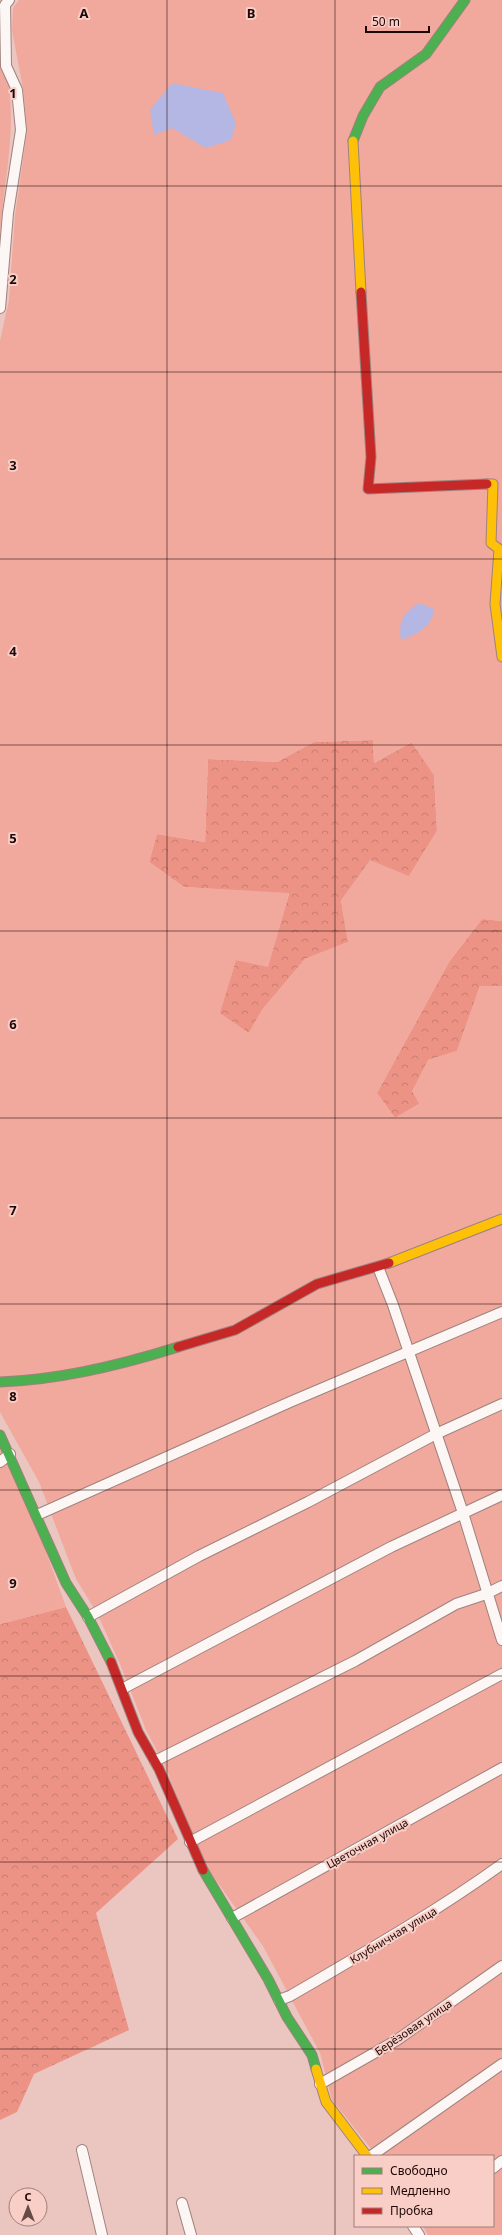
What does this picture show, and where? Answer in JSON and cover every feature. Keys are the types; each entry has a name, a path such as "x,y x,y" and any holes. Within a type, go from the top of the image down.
{"street":[{"path":"0,308 8,213 21,130 17,90 3,67 2,24 5,5 9,0"},
{"path":"465,0 426,54 380,87 363,116 352,144 370,444 368,489 492,484 491,543 499,549 494,604 502,657"},
{"path":"0,1382 30,1381 75,1373 159,1354 235,1330 317,1284 378,1267 502,1219"},
{"path":"378,1267 393,1305 463,1513 486,1594 502,1640"},
{"path":"37,1515 290,1402 502,1312"},
{"path":"88,1617 199,1556 308,1502 436,1434 502,1404"},
{"path":"0,1435 10,1454 66,1583 88,1617 122,1689 138,1732 155,1761 208,1880 232,1918 279,2000 287,2017 312,2055 326,2102 366,2155"},
{"path":"0,1462 10,1454"},
{"path":"122,1689 350,1568 502,1494"},
{"path":"155,1761 355,1661 456,1604 486,1594 502,1586"},
{"path":"190,1842 502,1674"},
{"name":"Цветочная улица","path":"232,1918 502,1768"},
{"name":"Клубничная улица","path":"279,2000 290,1996 381,1943 461,1894 502,1864"},
{"name":"Берёзовая улица","path":"320,2084 397,2040 502,1966"},
{"path":"372,2155 502,2064"},
{"path":"82,2150 102,2235"},
{"path":"494,2167 502,2161"},
{"path":"182,2203 191,2235"}],"green space":[{"path":"373,740 374,763 412,742 434,775 437,831 409,876 341,900 348,942 305,959 262,1010 249,1033 219,1014 236,960 268,966 289,894 184,887 149,862 157,834 205,842 208,759 277,762 314,742"},
{"path":"482,919 502,921 502,986 480,986 457,1051 428,1060 419,1104 395,1118 377,1093 449,962"},
{"path":"66,1607 178,1839 96,1913 129,2030 34,2074 17,2112 0,2120 0,1624"}],"shaded area":[{"path":"19,0 502,0 502,921 482,919 449,962 377,1093 395,1118 419,1104 412,1091 428,1060 457,1051 480,986 502,986 502,2235 428,2235 424,2227 494,2227 494,2155 376,2155 332,2100 320,2053 263,1946 203,1862 165,1766 146,1730 120,1664 97,1613 76,1579 39,1482 0,1412 0,341 9,300 15,216 27,131 23,89 12,30 13,8","holes":["373,740 374,763 411,742 434,775 437,831 409,876 370,860 341,900 348,942 305,959 262,1010 249,1033 220,1013 236,960 268,967 289,893 184,887 149,862 157,834 205,842 208,759 277,762 314,742"]},
{"path":"0,48 7,71 11,118 8,164 0,234"},
{"path":"0,1443 23,1488 66,1607 0,1624"}],"water":[{"path":"172,83 223,93 236,124 231,140 206,148 172,128 154,135 150,110"},
{"path":"419,603 434,609 431,620 423,629 401,640 400,628 403,618 409,610"}],"traffic: fast":[{"path":"353,141 363,116 380,87 426,54 465,0"},
{"path":"0,1382 23,1381 68,1375 135,1360 178,1347"},
{"path":"0,1435 66,1583 88,1617 111,1662"},
{"path":"203,1870 268,1979 287,2017 312,2055 316,2069"}],"traffic: slow":[{"path":"353,141 361,292"},
{"path":"487,484 493,484 491,543 499,549 495,604 502,657"},
{"path":"389,1263 502,1219"},
{"path":"316,2069 326,2102 366,2155"}],"traffic: jam":[{"path":"361,292 371,457 368,489 487,484"},
{"path":"178,1347 235,1330 317,1284 389,1263"},
{"path":"111,1662 138,1732 159,1769 203,1870"}]}
